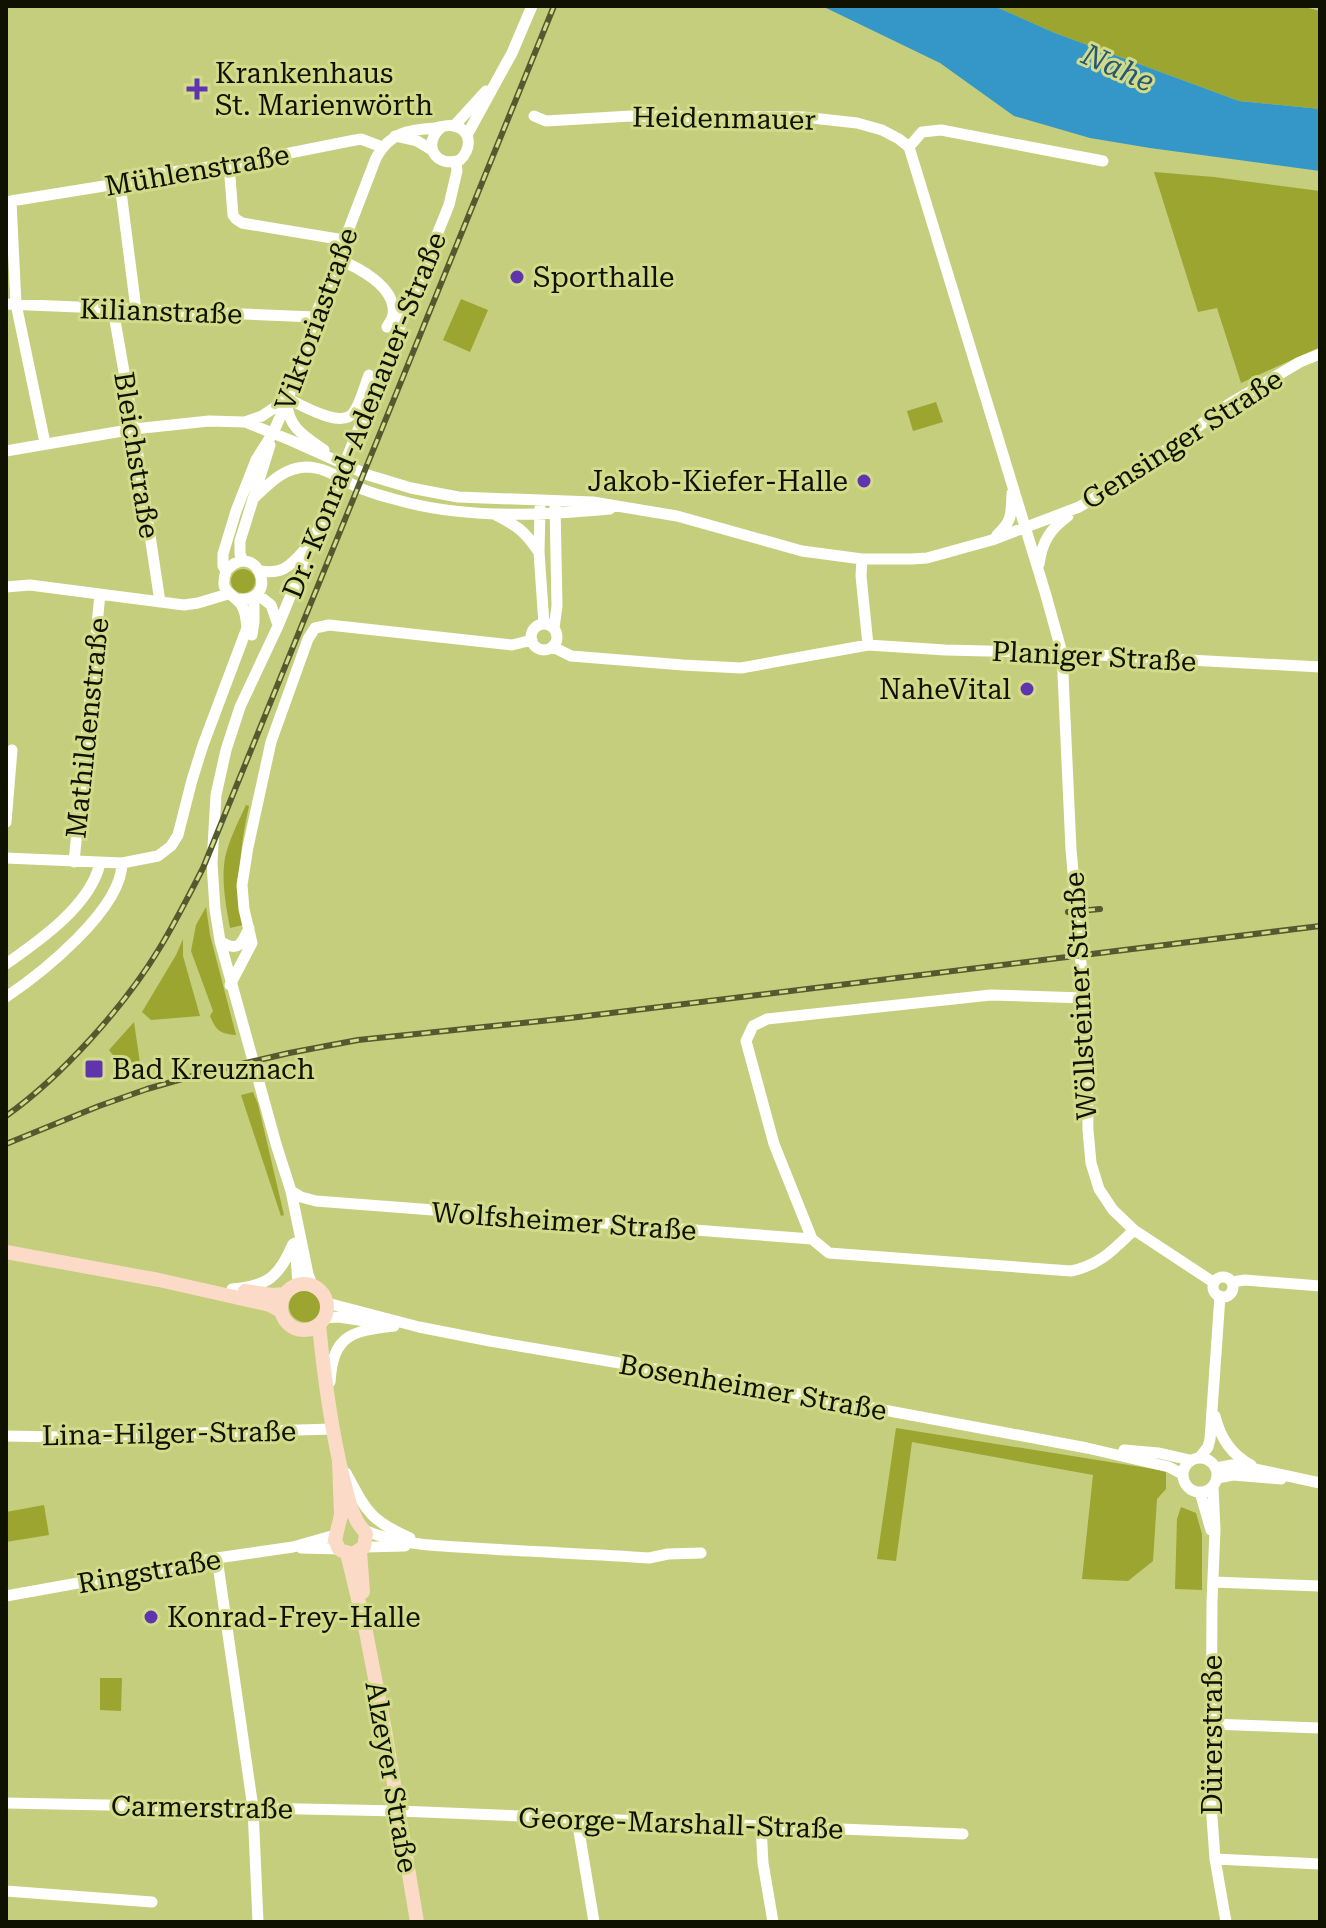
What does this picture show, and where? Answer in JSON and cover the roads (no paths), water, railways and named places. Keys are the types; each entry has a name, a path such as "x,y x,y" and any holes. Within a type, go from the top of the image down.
{"main road":[{"path":"6,1252 159,1280 270,1305 281,1311"},
{"path":"204,1290 232,1289 272,1295 285,1294 305,1285 319,1289 324,1296 324,1315 304,1330 297,1329 287,1322 281,1311 285,1294"},
{"name":"Alzeyer Straße","path":"324,1315 329,1407"},
{"name":"Alzeyer Straße","path":"304,1330 312,1342 350,1504 366,1539 347,1544"},
{"name":"Alzeyer Straße","path":"339,1461 341,1515 366,1632 417,1922"},
{"path":"347,1544 348,1522 361,1527"}],"street":[{"path":"467,135 521,35 532,6"},
{"path":"432,150 432,139 438,130 448,126 502,70"},
{"name":"Heidenmauer","path":"534,116 546,121 631,116 803,117 857,123 882,130 909,147"},
{"path":"395,136 417,141 437,157 450,162 463,158 469,143 461,129 448,126"},
{"name":"Viktoriastraße","path":"6,451 134,429 209,421 245,422 273,433 382,147 395,136 448,126"},
{"path":"1062,653 909,147 922,132 941,130 1103,161"},
{"name":"Mühlenstraße","path":"11,304 11,201 120,184 143,176 229,165 361,139 382,147"},
{"name":"Dr.-Konrad-Adenauer-Straße","path":"276,1144 219,937 212,886 213,817 221,772 240,707 332,496 449,205 457,171 450,162"},
{"path":"229,165 233,215 242,223 344,240"},
{"path":"120,184 136,309"},
{"path":"337,259 356,266 382,287 393,315 387,327"},
{"path":"11,304 45,443"},
{"name":"Kilianstraße","path":"11,304 315,317"},
{"name":"Bleichstraße","path":"113,309 160,602"},
{"name":"Gensinger Straße","path":"273,433 393,484 458,497 540,500 555,506 648,510 692,519 802,551 862,559 927,558 992,540 1079,507 1126,479 1229,404 1300,362 1320,354"},
{"path":"288,399 328,417 349,417 369,375"},
{"path":"245,422 262,416 288,399"},
{"path":"288,399 288,410 295,427 347,466"},
{"path":"243,561 240,541 273,433"},
{"path":"226,571 223,554 229,531 256,460 273,433"},
{"name":"Gensinger Straße","path":"255,497 281,474 307,467 325,470 364,490 443,510 539,513 555,506"},
{"path":"992,540 1011,520 1013,485"},
{"path":"540,500 539,552 549,626 558,636 553,647"},
{"path":"549,626 557,606 555,506"},
{"path":"1038,569 1048,534 1079,507"},
{"path":"492,513 516,524 539,552"},
{"path":"260,571 273,572 286,568 314,539"},
{"path":"862,559 868,645"},
{"path":"6,858 122,863 158,856 171,846 178,835 203,745 247,628 244,610 223,580 233,564 243,561 260,571 262,580 255,595 252,635 233,666"},
{"path":"6,587 30,585 191,604 233,596 246,600 255,595"},
{"name":"Mathildenstraße","path":"74,862 100,594"},
{"name":"Dr.-Konrad-Adenauer-Straße","path":"255,595 275,610 275,631"},
{"name":"Planiger Straße","path":"249,928 242,885 260,786 271,742 308,639 315,628 329,625 512,645 532,640 540,649 553,647 571,656 741,668 868,645 1320,667"},
{"path":"1018,652 1046,644 1055,625"},
{"path":"532,640 534,629 549,626"},
{"name":"Wöllsteiner Straße","path":"1062,653 1091,1163 1099,1189 1113,1210 1134,1230 1213,1282"},
{"path":"6,822 12,750"},
{"path":"6,964 41,938 75,906 92,885 100,863"},
{"path":"6,997 39,973 94,919 111,896 122,863"},
{"path":"75,906 88,907 94,919"},
{"path":"219,937 228,947 237,946 243,942 249,928"},
{"path":"230,985 252,943 249,928"},
{"path":"812,1239 774,1144 752,1067 746,1041 753,1026 767,1019 991,995 1084,998"},
{"path":"276,1144 291,1191 308,1274 305,1285"},
{"path":"276,1144 305,1285"},
{"name":"Wolfsheimer Straße","path":"291,1191 316,1201 812,1239 829,1253 1071,1271 1088,1267 1104,1258 1134,1230"},
{"path":"295,1213 302,1206 316,1201"},
{"path":"232,1289 253,1287 272,1277 286,1260 294,1239"},
{"path":"1221,1276 1232,1282 1231,1293 1227,1296 1220,1296 1214,1291 1213,1282 1221,1276"},
{"path":"1232,1282 1245,1280 1320,1286"},
{"path":"1220,1296 1210,1439 1208,1447 1186,1464 1182,1474 1186,1485 1200,1492 1215,1474 1232,1465 1317,1482"},
{"name":"Bosenheimer Straße","path":"324,1315 419,1327"},
{"name":"Bosenheimer Straße","path":"324,1315 419,1327 761,1387 1087,1448 1169,1467 1182,1474"},
{"path":"329,1407 331,1361 341,1343 354,1333 394,1326"},
{"path":"1213,1412 1225,1441 1237,1455 1259,1469"},
{"path":"1215,1474 1217,1426"},
{"name":"Lina-Hilger-Straße","path":"6,1436 333,1429"},
{"name":"Bosenheimer Straße","path":"1087,1448 1195,1459"},
{"path":"1195,1459 1210,1460 1215,1474"},
{"path":"339,1461 370,1514 392,1530 425,1545"},
{"path":"1215,1474 1317,1482"},
{"name":"Dürerstraße","path":"1215,1474 1212,1813 1215,1859 1226,1922"},
{"name":"Dürerstraße","path":"1200,1492 1214,1546"},
{"name":"Ringstraße","path":"361,1527 386,1538 425,1545"},
{"name":"Ringstraße","path":"6,1596 293,1547 425,1545 649,1558 701,1553"},
{"path":"217,1558 253,1808 258,1922"},
{"path":"1213,1582 1320,1586"},
{"path":"1211,1724 1320,1728"},
{"name":"Carmerstraße","path":"6,1803 399,1811"},
{"name":"George-Marshall-Straße","path":"399,1811 963,1834"},
{"path":"577,1819 594,1922"},
{"path":"761,1826 763,1863 773,1922"},
{"path":"1215,1859 1320,1864"},
{"path":"6,1891 152,1902"}],"water":[{"name":"Nahe","path":"822,6 994,6 1055,33 1239,101 1320,109 1320,171 1090,138 1014,116 940,63"}],"railway":[{"path":"6,1116 48,1082 110,1017 165,939 203,868 554,6"},
{"path":"1068,912 1100,909"},
{"path":"6,1144 147,1089 289,1053 358,1040 570,1018 1320,926"}],"place":[{"name":"Krankenhaus St. Marienwörth","path":"197,89"},
{"name":"Sporthalle","path":"517,277"},
{"name":"Jakob-Kiefer-Halle","path":"864,481"},
{"name":"NaheVital","path":"1027,689"},
{"name":"Bad Kreuznach","path":"94,1069"},
{"name":"Konrad-Frey-Halle","path":"151,1617"}]}
